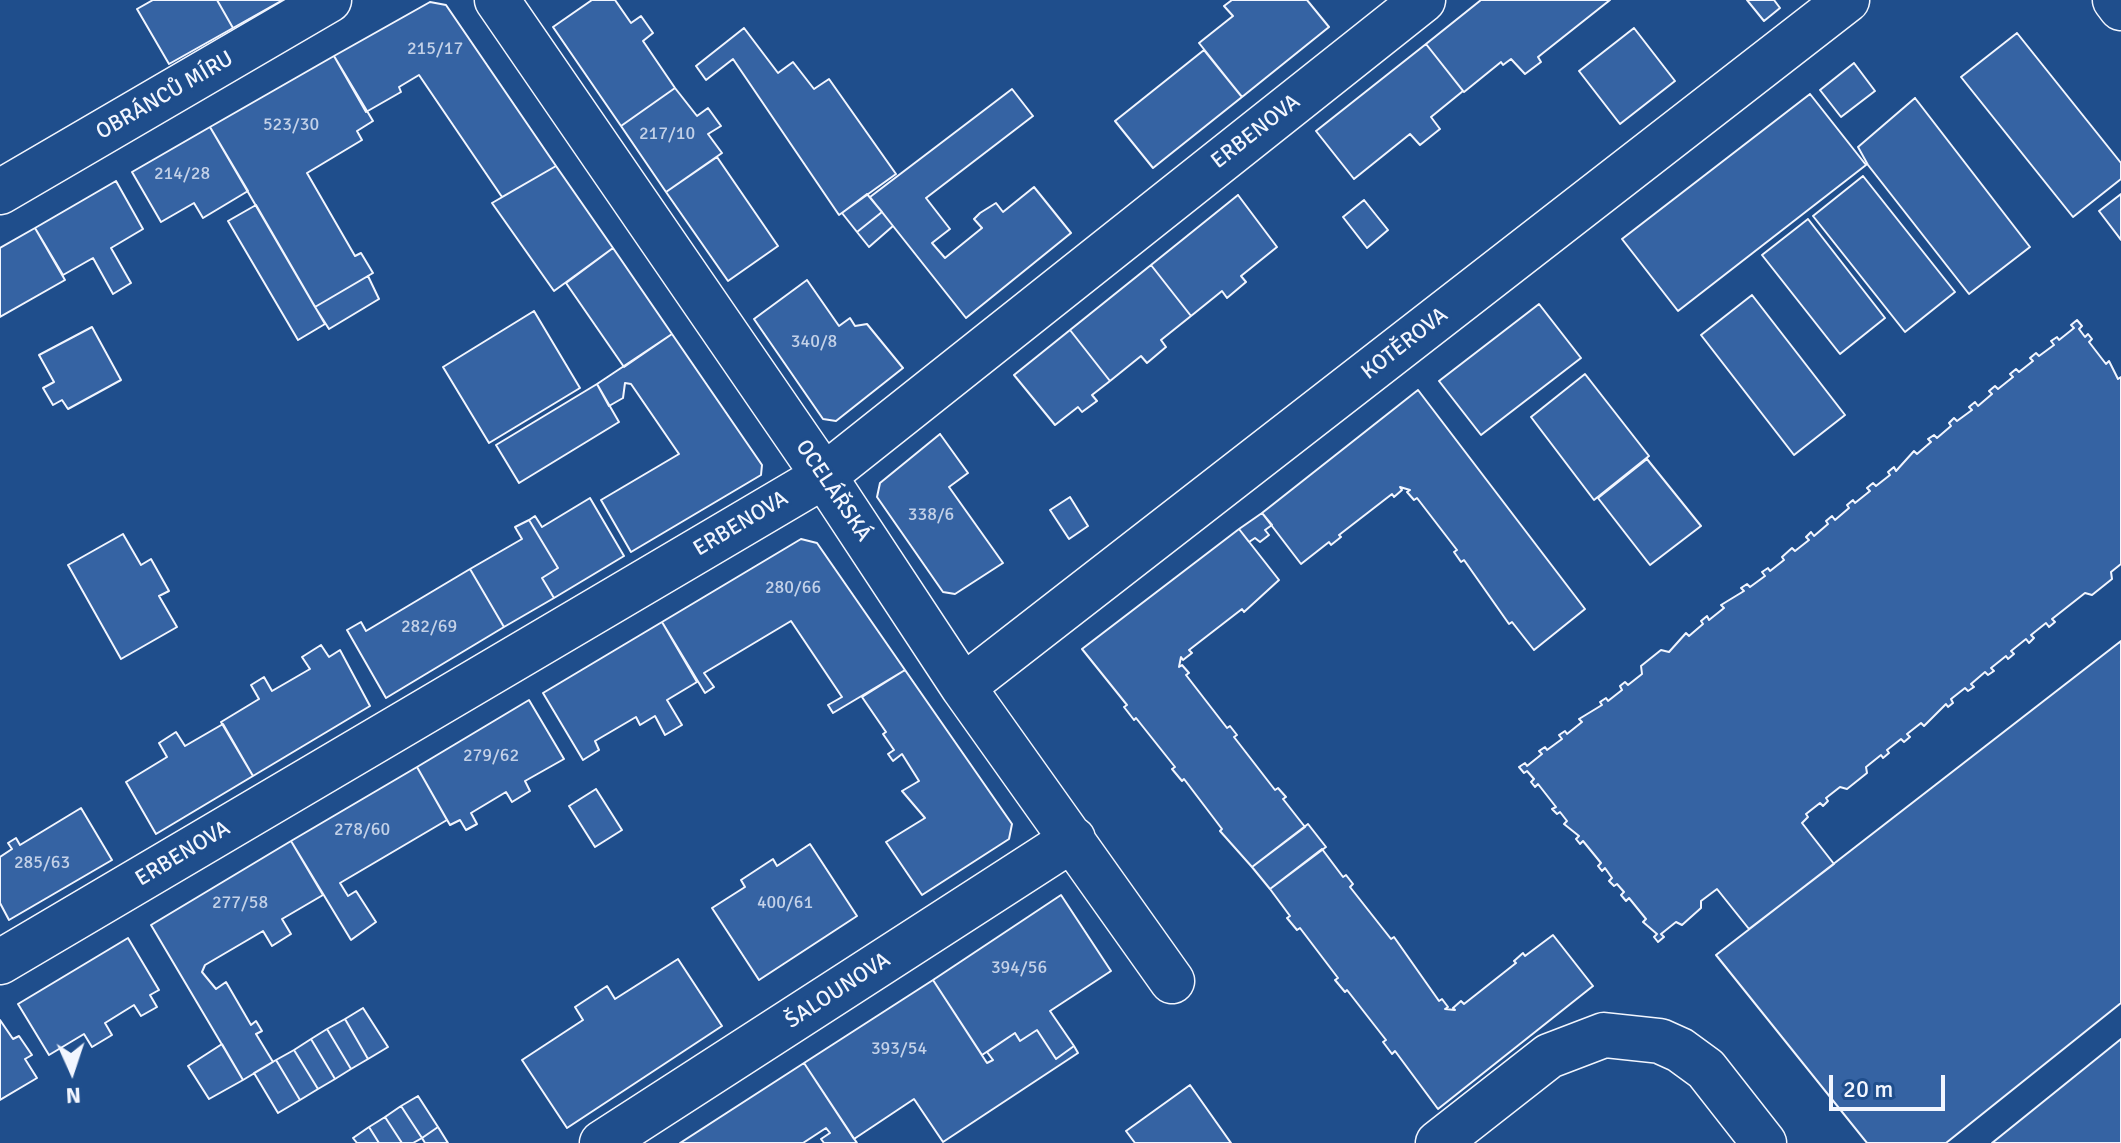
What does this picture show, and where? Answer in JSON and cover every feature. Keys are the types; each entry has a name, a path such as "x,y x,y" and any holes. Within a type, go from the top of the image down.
{"street":[{"name":"OBRÁNCŮ MÍRU","path":"0,192 329,0"},
{"name":"OCELÁŘSKÁ","path":"497,0 824,476 963,687 1172,981"},
{"name":"ERBENOVA","path":"0,962 824,476 1423,0"},
{"name":"KOTĚROVA","path":"963,687 1847,0"},
{"path":"2115,0 2121,8"},
{"name":"ŠALOUNOVA","path":"602,1143 1073,839"},
{"path":"1438,1143 1549,1056 1604,1035 1660,1041 1680,1050 1706,1069 1764,1143"}],"building":[{"path":"153,0 217,0 233,28 169,64 137,9"},
{"path":"217,0 283,0 233,28"},
{"path":"592,0 615,0 631,23 641,16 653,33 643,41 675,88 621,126 553,27"},
{"path":"1232,0 1307,0 1329,27 1242,97 1199,43 1233,16 1224,6"},
{"path":"1481,0 1610,0 1538,57 1541,62 1525,74 1511,59 1503,65 1501,62 1464,92 1426,44"},
{"path":"1747,0 1774,0 1780,8 1764,21"},
{"path":"430,2 446,5 556,166 502,197 419,75 399,87 401,92 366,112 334,56"},
{"path":"744,28 778,73 793,62 814,89 829,79 896,174 839,215 733,59 706,80 696,66"},
{"path":"1634,28 1675,81 1620,124 1579,71"},
{"path":"2017,33 2121,163 2121,179 2073,217 1961,77"},
{"path":"1426,44 1463,91 1431,117 1440,129 1420,145 1410,134 1354,179 1316,131"},
{"path":"1204,50 1242,97 1153,168 1115,121"},
{"path":"334,56 373,121 357,131 362,140 307,173 355,256 361,253 373,273 315,307 210,127"},
{"path":"1854,63 1875,91 1841,117 1820,90"},
{"path":"675,88 697,116 708,108 721,126 708,134 722,153 666,192 621,126"},
{"path":"1012,89 1033,116 926,198 950,229 932,243 945,258 982,228 974,219 980,213 996,203 1003,212 1034,187 1071,233 966,318 870,197"},
{"path":"1810,94 1866,165 1678,311 1622,239"},
{"path":"1915,98 2030,247 1969,294 1868,165 1858,147"},
{"path":"210,127 248,191 203,218 194,203 161,222 132,172"},
{"path":"717,157 778,246 728,281 666,192"},
{"path":"556,166 613,248 554,291 492,203"},
{"path":"1863,176 1955,292 1905,332 1813,216"},
{"path":"116,181 143,229 111,248 131,283 113,294 93,258 63,275 35,228"},
{"path":"867,194 882,212 857,232 842,213"},
{"path":"2121,194 2121,240 2099,211"},
{"path":"1238,195 1277,247 1241,276 1246,282 1227,298 1222,291 1191,316 1151,265"},
{"path":"1364,200 1388,230 1367,248 1343,217"},
{"path":"256,205 325,324 298,340 228,221"},
{"path":"882,212 893,226 869,247 857,232"},
{"path":"1808,219 1885,318 1840,354 1762,255"},
{"path":"35,228 65,280 0,317 0,248"},
{"path":"613,248 672,334 624,367 566,283"},
{"path":"1151,265 1191,316 1161,340 1166,347 1147,363 1141,356 1110,381 1070,330"},
{"path":"368,276 379,299 329,329 315,307"},
{"path":"807,280 839,326 850,318 855,326 867,324 903,368 836,421 823,419 754,319"},
{"path":"1752,295 1845,415 1794,455 1701,335"},
{"path":"1539,304 1581,358 1481,435 1439,381"},
{"path":"534,311 580,388 489,443 443,367"},
{"path":"2077,320 2085,337 2088,334 2092,339 2089,342 2106,364 2109,361 2118,379 2121,377 2121,564 2111,572 2112,579 2092,595 2085,593 2052,619 2055,622 2049,627 2046,623 2031,635 2034,638 2029,643 2026,639 2011,651 2014,654 2008,659 2006,656 1991,668 1994,671 1988,675 1985,672 1971,684 1974,687 1968,691 1965,688 1951,699 1953,703 1948,707 1946,704 1924,726 1921,723 1907,734 1910,737 1904,742 1901,739 1887,750 1889,753 1883,758 1881,755 1866,767 1867,773 1847,789 1840,787 1826,798 1828,801 1823,806 1820,803 1806,814 1808,817 1802,823 1834,864 1749,929 1717,889 1701,901 1701,908 1682,925 1676,922 1661,934 1664,937 1658,942 1654,937 1657,934 1643,922 1646,919 1629,898 1626,901 1621,895 1624,892 1617,884 1614,886 1609,881 1612,878 1605,868 1602,871 1598,866 1601,863 1583,841 1580,844 1576,839 1579,836 1564,824 1567,821 1560,812 1557,814 1552,809 1556,807 1538,784 1535,787 1531,782 1534,779 1519,767 1525,763 1527,766 1542,754 1539,751 1545,747 1547,750 1562,739 1559,735 1565,731 1567,734 1582,722 1579,719 1602,705 1600,702 1606,698 1608,701 1622,690 1620,686 1625,682 1628,685 1642,674 1641,666 1661,650 1669,652 1686,633 1689,636 1707,616 1709,620 1724,608 1721,605 1744,591 1741,588 1747,584 1750,587 1765,576 1762,572 1768,568 1770,571 1784,560 1782,557 1792,548 1795,551 1809,540 1806,537 1811,532 1814,536 1832,516 1835,520 1853,500 1855,503 1870,491 1867,488 1873,483 1876,486 1890,475 1888,472 1894,467 1896,471 1914,451 1917,454 1931,442 1928,439 1934,435 1937,438 1951,426 1949,423 1954,418 1957,421 1972,410 1969,407 1975,402 1978,406 1992,394 1989,391 1995,386 1998,389 2013,377 2010,374 2016,369 2019,372 2033,361 2030,358 2036,353 2039,356 2054,345 2051,341 2057,337 2059,340 2074,328 2071,325"},
{"path":"92,327 121,380 68,409 62,400 53,405 43,388 54,382 39,355"},
{"path":"1070,330 1110,381 1092,395 1097,401 1082,412 1078,407 1055,425 1014,375"},
{"path":"672,334 762,465 761,475 631,552 601,500 679,454 631,384 625,383 623,398 609,406 597,384"},
{"path":"1585,374 1649,456 1594,500 1531,417"},
{"path":"597,384 619,422 519,483 496,445"},
{"path":"1418,390 1585,609 1534,650 1512,622 1509,624 1417,498 1414,500 1407,492 1410,490 1400,487 1402,490 1394,497 1392,494 1339,535 1341,537 1331,545 1329,542 1301,564 1262,513"},
{"path":"940,434 968,473 949,487 1003,563 955,594 943,592 877,497 880,483"},
{"path":"1647,459 1701,526 1650,565 1598,498"},
{"path":"1070,497 1088,526 1069,539 1050,510"},
{"path":"590,498 624,556 554,598 542,578 558,568 529,520 535,516 542,527"},
{"path":"1262,513 1272,525 1265,530 1269,535 1260,542 1255,538 1249,542 1239,529"},
{"path":"529,520 558,568 542,578 554,598 504,627 470,569 522,539 515,527"},
{"path":"1239,529 1279,580 1244,612 1242,609 1189,650 1192,653 1183,660 1181,657 1179,667 1182,665 1189,673 1186,675 1227,728 1230,726 1237,735 1234,737 1275,790 1278,788 1286,797 1283,799 1305,827 1252,867 1220,831 1222,829 1184,779 1182,781 1172,769 1175,767 1136,718 1134,720 1124,707 1127,705 1082,649"},
{"path":"123,534 141,565 151,559 169,591 159,596 177,627 121,659 68,565"},
{"path":"801,539 817,543 905,670 833,713 828,705 842,697 791,621 704,673 714,687 705,693 662,622"},
{"path":"470,569 504,627 386,698 347,630 361,622 366,631"},
{"path":"662,622 697,682 667,700 682,725 665,735 655,716 640,725 636,717 595,741 599,750 583,760 543,693"},
{"path":"2121,641 2121,1003 1946,1143 1867,1143 1716,955"},
{"path":"321,645 329,657 340,650 370,706 253,776 221,722 259,699 251,685 264,677 272,691 310,669 302,657"},
{"path":"905,670 1012,824 1009,839 922,895 886,842 925,818 902,791 919,781 902,754 893,761 888,754 894,750 883,734 886,732 862,697"},
{"path":"529,700 564,759 525,781 530,791 512,802 506,792 471,813 477,824 466,830 460,820 450,825 417,767"},
{"path":"223,724 253,776 156,834 126,782 167,757 159,743 176,732 185,746"},
{"path":"417,767 447,820 340,883 348,896 356,891 376,922 351,940 291,841"},
{"path":"596,789 622,830 595,847 569,806"},
{"path":"81,808 112,860 9,920 0,903 0,857 12,849 8,843 16,838 20,845"},
{"path":"1308,824 1326,847 1270,889 1252,867"},
{"path":"291,841 323,895 282,919 291,934 272,946 263,931 205,965 202,972 216,989 226,982 251,1025 256,1021 262,1031 256,1034 273,1062 243,1080 151,925"},
{"path":"810,844 857,916 759,980 712,908 745,887 741,880 773,859 777,866"},
{"path":"1322,849 1343,877 1346,875 1353,884 1350,887 1391,939 1394,937 1439,1001 1442,999 1448,1007 1445,1009 1455,1010 1453,1008 1461,1001 1464,1004 1516,963 1514,961 1523,953 1525,956 1553,935 1593,986 1438,1109 1395,1051 1392,1054 1383,1042 1386,1040 1347,990 1345,992 1335,980 1338,978 1300,928 1297,930 1287,918 1290,916 1270,889"},
{"path":"1061,895 1111,971 1050,1011 1074,1046 1056,1059 1037,1030 1020,1041 1015,1033 982,1055 933,980"},
{"path":"128,938 159,990 150,995 157,1007 141,1016 134,1005 105,1023 112,1035 92,1047 84,1034 49,1055 18,1004"},
{"path":"678,959 722,1026 567,1128 522,1060 583,1020 575,1007 607,986 615,999"},
{"path":"933,980 987,1063 993,1060 987,1052 1015,1033 1020,1041 1037,1030 1056,1059 1074,1046 1078,1053 943,1142 914,1099 854,1139 804,1063"},
{"path":"363,1008 388,1047 368,1059 345,1019"},
{"path":"345,1019 368,1059 351,1069 327,1029"},
{"path":"0,1020 13,1039 19,1036 32,1055 25,1059 37,1078 0,1100"},
{"path":"327,1029 351,1069 335,1079 311,1039"},
{"path":"311,1039 335,1079 318,1089 294,1050"},
{"path":"2121,1039 2121,1143 1992,1143"},
{"path":"222,1044 243,1080 209,1099 188,1066"},
{"path":"294,1050 318,1089 300,1100 276,1060"},
{"path":"276,1060 300,1100 278,1113 254,1073"},
{"path":"804,1063 857,1143 824,1143 821,1139 830,1133 826,1128 803,1143 680,1143"},
{"path":"1190,1085 1231,1143 1135,1143 1126,1131"},
{"path":"418,1096 438,1127 422,1138 401,1106"},
{"path":"401,1106 422,1138 413,1143 402,1143 385,1117"},
{"path":"385,1117 402,1143 379,1143 369,1127"},
{"path":"369,1127 379,1143 357,1143 353,1138"},
{"path":"438,1127 448,1143 425,1143 422,1138"}]}
